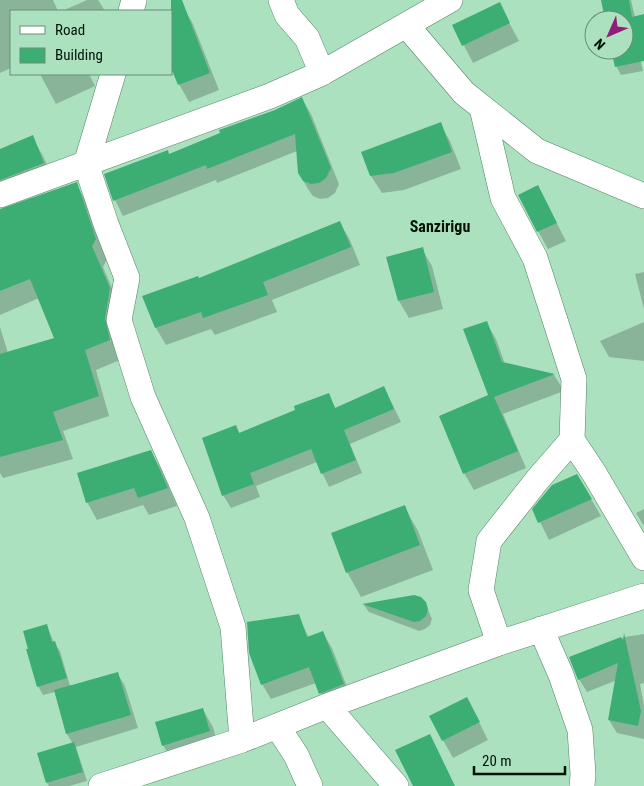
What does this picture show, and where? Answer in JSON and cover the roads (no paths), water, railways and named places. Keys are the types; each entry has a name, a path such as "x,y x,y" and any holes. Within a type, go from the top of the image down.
{"street":[{"path":"281,0 287,15 307,38 322,73"},
{"path":"0,195 270,96 322,73 450,0"},
{"path":"407,26 464,93 537,151 644,196"},
{"path":"113,75 86,164 127,278 119,320 142,397 197,518 233,627 242,740"},
{"path":"482,108 504,198 535,258 574,379 572,440 594,473 644,558"},
{"path":"499,643 481,590 490,541 538,479 572,440"},
{"path":"101,786 242,740 499,643 644,596"},
{"path":"541,629 561,675 580,730 582,786"},
{"path":"328,706 396,786"},
{"path":"277,726 296,755 310,786"}],"district":[{"name":"Sanzirigu","path":"440,226"}]}
